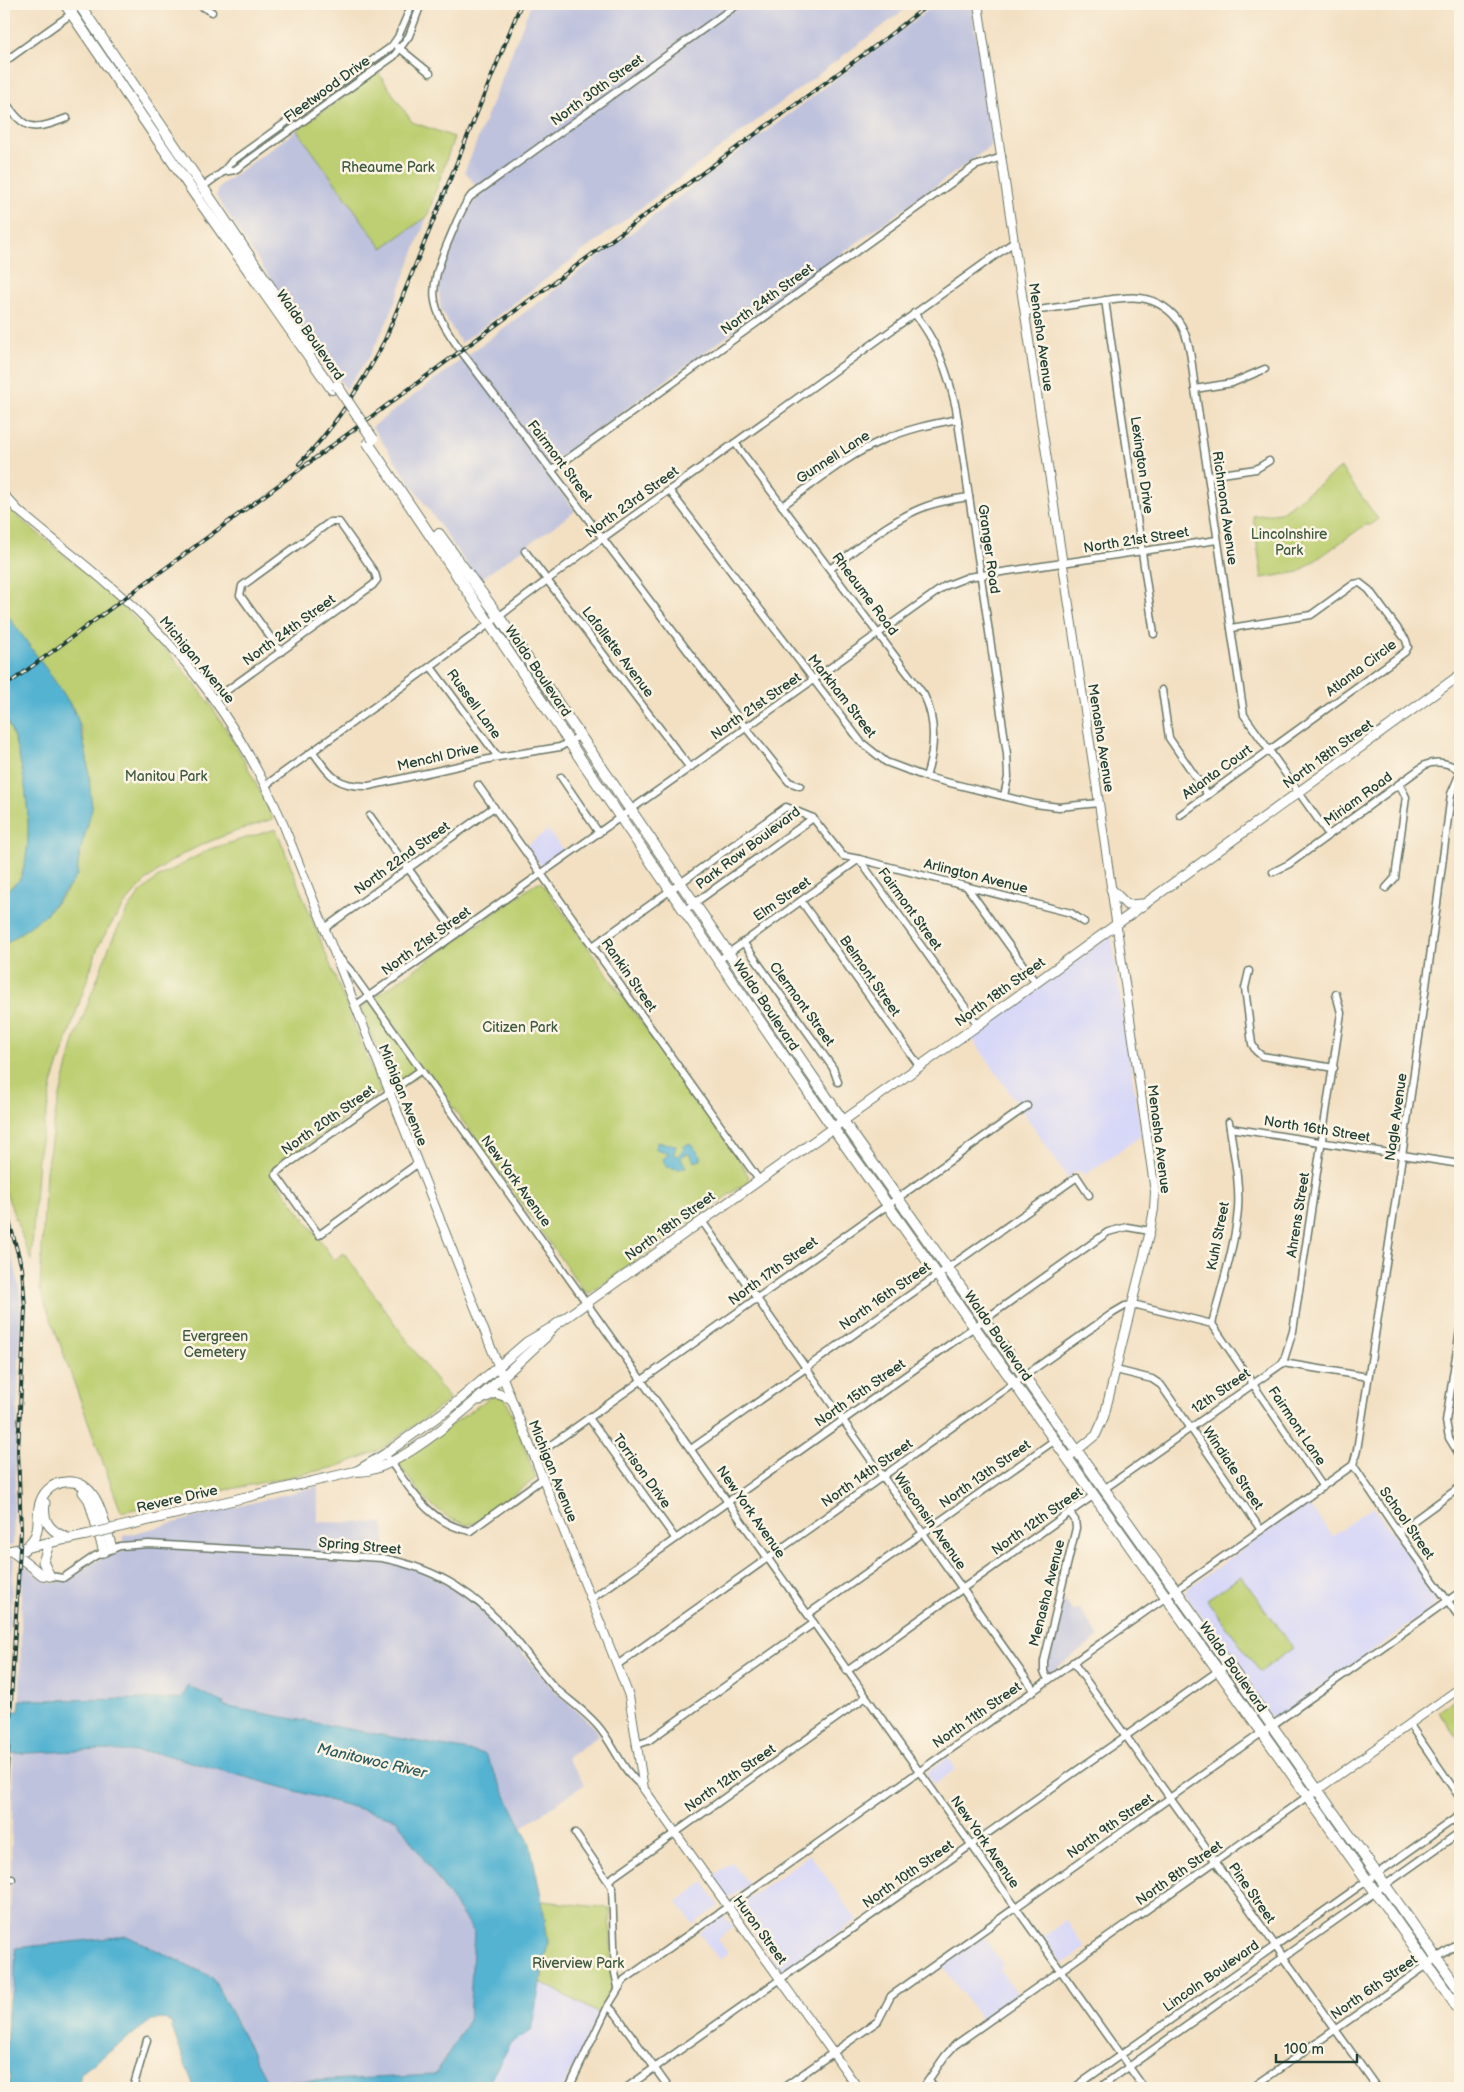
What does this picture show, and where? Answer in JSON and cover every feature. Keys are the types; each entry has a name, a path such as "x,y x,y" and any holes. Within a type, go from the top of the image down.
{"main road":[{"name":"Waldo Boulevard","path":"65,4 194,193 499,617 679,883 897,1198 1460,1991"},
{"name":"Waldo Boulevard","path":"80,5 203,187 334,388"},
{"name":"Waldo Boulevard","path":"371,441 490,624 833,1128 1460,2010"},
{"name":"North 18th Street","path":"385,1454 451,1407 527,1342 554,1326 920,1067 1460,675"},
{"path":"1111,889 1127,905 1144,904"},
{"name":"North 18th Street","path":"391,1463 454,1419 545,1338 554,1326"},
{"path":"472,1403 495,1393 510,1398"},
{"name":"Revere Drive","path":"8,1552 24,1550 357,1471 385,1454"},
{"name":"Revere Drive","path":"357,1471 367,1472 391,1463"},
{"path":"24,1550 36,1534 38,1507 44,1494 56,1485 68,1482 82,1484 94,1495 108,1550"},
{"path":"70,1539 53,1530 46,1522 44,1513 48,1497 55,1490 63,1488 78,1489 89,1500 108,1550"},
{"path":"48,1544 43,1562 50,1576"},
{"path":"8,1552 42,1575 50,1576"}],"street":[{"path":"198,4 212,12"},
{"name":"Fleetwood Drive","path":"194,193 224,172 231,162 383,54 394,43 412,4"},
{"name":"Fleetwood Drive","path":"224,172 235,170 378,67 400,48 409,36 421,4"},
{"name":"North 30th Street","path":"470,197 738,4"},
{"name":"Menasha Avenue","path":"978,4 1155,1192 1150,1231 1116,1370 1099,1430 1093,1439 1068,1458"},
{"path":"4,62 72,13 80,5"},
{"path":"394,43 430,73"},
{"path":"4,100 19,120 28,126 40,128 67,118"},
{"name":"North 24th Street","path":"552,470 974,166 1002,157"},
{"name":"Fairmont Street","path":"470,197 462,210 435,276 434,289 437,311 452,338 746,728 790,782 800,786"},
{"name":"North 23rd Street","path":"266,785 490,624 602,538 1014,242"},
{"name":"Richmond Avenue","path":"1025,312 1105,300 1138,298 1158,304 1172,312 1181,325 1187,339 1195,388 1244,715 1329,835"},
{"name":"Lexington Drive","path":"1105,300 1154,634"},
{"name":"Granger Road","path":"914,313 925,327 942,360 952,388 958,419 1007,754 1008,777 1004,796"},
{"path":"1195,388 1232,383 1265,369"},
{"name":"Gunnell Lane","path":"782,506 846,460 882,440 916,428 958,419"},
{"name":"Rheaume Road","path":"734,443 916,682 930,711 934,737 926,777"},
{"path":"1208,476 1256,469 1269,462"},
{"name":"Markham Street","path":"669,490 861,742 886,762 926,777 1035,804 1059,807 1098,803"},
{"name":"Michigan Avenue","path":"4,495 19,511 146,619 184,660 215,699 238,734 266,785 325,928 497,1367 617,1665 628,1696 642,1786"},
{"path":"830,569 884,529 910,514 946,501 969,497"},
{"name":"North 24th Street","path":"215,699 281,652 373,585 377,580 375,573 339,522 330,522 242,586 240,595 281,652"},
{"name":"North 21st Street","path":"355,1006 945,586 958,580 980,576 1217,540"},
{"name":"Lafollette Avenue","path":"525,551 690,768"},
{"name":"Atlanta Circle","path":"1231,628 1311,615 1354,584 1360,583 1370,590 1408,643 1405,652 1269,750"},
{"name":"Russell Lane","path":"431,667 498,757"},
{"path":"1162,690 1169,738 1208,794"},
{"name":"Menchl Drive","path":"313,752 328,772 339,781 352,786 369,786 498,757 560,747 579,736"},
{"name":"Atlanta Court","path":"1180,815 1269,750"},
{"name":"Miriam Road","path":"1273,872 1289,864 1432,762 1443,763 1460,772"},
{"name":"Nagle Avenue","path":"1353,1465 1357,1450 1403,1155 1430,969 1451,794 1460,772"},
{"path":"561,778 599,833"},
{"path":"1386,888 1395,878 1406,797 1399,784"},
{"name":"Rankin Street","path":"478,785 759,1180"},
{"name":"North 22nd Street","path":"325,928 494,807"},
{"name":"Park Row Boulevard","path":"671,890 786,807 813,818"},
{"path":"370,816 456,934"},
{"path":"813,818 839,853 859,859"},
{"name":"Park Row Boulevard","path":"685,910 813,818"},
{"name":"Fairmont Street","path":"859,859 978,1025"},
{"name":"Arlington Avenue","path":"859,859 1071,914 1084,922"},
{"name":"Elm Street","path":"719,960 859,859"},
{"path":"967,887 1036,983"},
{"path":"592,946 671,890"},
{"name":"Belmont Street","path":"801,901 920,1067"},
{"name":"Clermont Street","path":"743,942 833,1068 838,1082"},
{"name":"New York Avenue","path":"334,952 369,997 587,1302 1144,2088"},
{"path":"1249,972 1244,988 1252,1044 1256,1051 1262,1056 1334,1068"},
{"name":"Ahrens Street","path":"1283,1363 1293,1332 1334,1068 1341,1013 1336,994"},
{"name":"North 20th Street","path":"417,1164 319,1234 276,1175 278,1171 421,1070"},
{"name":"North 17th Street","path":"534,1457 1027,1106"},
{"name":"North 16th Street","path":"1229,1125 1460,1164"},
{"name":"Kuhl Street","path":"1212,1324 1233,1239 1238,1208 1238,1193 1229,1125"},
{"name":"North 16th Street","path":"691,1449 1076,1177 1090,1195"},
{"name":"Wisconsin Avenue","path":"702,1221 1034,1690"},
{"name":"North 15th Street","path":"591,1599 1108,1232 1127,1226 1150,1231"},
{"path":"1132,1305 1212,1324"},
{"name":"North 14th Street","path":"617,1665 1117,1310 1132,1305"},
{"name":"Fairmont Lane","path":"1212,1324 1323,1486"},
{"path":"1460,1330 1446,1421 1449,1438 1460,1456"},
{"path":"1283,1363 1368,1377"},
{"name":"12th Street","path":"1104,1489 1283,1363"},
{"name":"Windiate Street","path":"1116,1370 1157,1382 1167,1393 1261,1530"},
{"name":"Torrison Drive","path":"589,1418 675,1538"},
{"name":"North 13th Street","path":"808,1614 1055,1440"},
{"path":"385,1454 420,1502 431,1512 459,1529 470,1531 542,1480"},
{"name":"North 11th Street","path":"569,2088 608,2006 624,1980 1353,1465"},
{"name":"School Street","path":"1353,1465 1398,1532 1460,1618"},
{"path":"1398,1532 1460,1487"},
{"name":"North 12th Street","path":"847,1671 1094,1495"},
{"name":"Menasha Avenue","path":"1048,1680 1043,1670 1045,1654 1076,1528 1075,1520 1070,1513"},
{"name":"Spring Street","path":"50,1576 62,1578 90,1558 127,1544 382,1558 404,1562 429,1570 452,1583 493,1614 554,1687 598,1725 630,1777 642,1786"},
{"name":"North 9th Street","path":"783,2088 878,2021 891,1996 1460,1592"},
{"path":"636,1745 648,1741 814,1623"},
{"name":"Pine Street","path":"1073,1662 1376,2088"},
{"name":"North 10th Street","path":"626,2088 1228,1664"},
{"name":"North 8th Street","path":"923,2088 955,2045 1460,1688"},
{"name":"North 12th Street","path":"609,1880 866,1697"},
{"path":"1410,1725 1460,1798"},
{"name":"Huron Street","path":"642,1786 858,2088"},
{"name":"Lincoln Boulevard","path":"1074,2088 1460,1815"},
{"name":"Lincoln Boulevard","path":"1099,2088 1460,1832"},
{"path":"575,1833 612,1887 615,1974 618,1988"},
{"path":"4,1880 12,1879"},
{"name":"North 6th Street","path":"1252,2088 1460,1942"},
{"path":"608,2006 616,2014 669,2088"},
{"path":"133,2088 147,2040"},
{"path":"929,2080 935,2088"}],"shaded area":[{"path":"531,4 912,4 461,343 441,310 438,286 441,272 468,209 481,194 465,171"},
{"path":"936,4 971,4 992,140 991,146 543,469 575,511 478,581 372,427"},
{"path":"297,130 382,247 427,217 390,315 370,356 346,389 216,196 220,186"},
{"path":"548,830 564,852 542,867 526,846"},
{"path":"1108,938 1111,938 1112,941 1141,1136 1085,1175 1083,1172 1076,1171 1068,1178 971,1036"},
{"path":"4,1233 17,1275 21,1298 13,1546 4,1546"},
{"path":"318,1486 318,1522 384,1523 386,1562 421,1570 454,1588 474,1602 503,1629 553,1689 592,1725 599,1735 567,1758 585,1784 521,1828 485,1754 222,1706 223,1703 188,1686 182,1699 20,1700 22,1563 45,1581 51,1583 66,1581 98,1560 127,1550 123,1536"},
{"path":"1308,1503 1332,1536 1373,1506 1439,1599 1431,1609 1277,1719 1272,1719 1185,1593 1187,1589"},
{"path":"14,1558 4,1711 4,1559"},
{"path":"1063,1598 1073,1612 1079,1608 1099,1637 1051,1672 1048,1672 1045,1668"},
{"path":"102,1750 159,1753 396,1819 474,1932 469,2020 435,2075 268,2083 212,1977 14,1991 9,1998 13,1754"},
{"path":"948,1757 956,1769 934,1785 927,1775 928,1772"},
{"path":"810,1854 857,1920 782,1972 736,1908"},
{"path":"732,1862 749,1885 728,1898 712,1877"},
{"path":"704,1882 719,1906 693,1924 677,1902"},
{"path":"723,1915 734,1927 718,1939 728,1953 719,1960 699,1933"},
{"path":"1066,1920 1085,1948 1062,1964 1043,1937"},
{"path":"983,1936 1003,1965 999,1969 1018,1995 982,2021 942,1965"},
{"path":"541,1982 599,2014 563,2088 486,2088 511,2043 531,2031"}],"green space":[{"name":"Rheaume Park","path":"378,72 412,122 454,137 427,217 382,248 297,130"},
{"name":"Lincolnshire Park","path":"1341,468 1378,519 1370,525 1365,525 1299,572 1262,578 1253,516 1280,513"},
{"name":"Manitou Park","path":"4,503 20,519 120,604 187,674 226,728 251,773 273,819 216,839 170,862 150,877 132,896 98,947 53,1081 38,1157 31,1261 4,1187 4,945 44,916 65,893 77,875 80,850 88,825 90,779 82,730 73,708 4,610"},
{"path":"4,714 17,747 22,768 28,810 28,831 27,850 22,875 17,882 4,892"},
{"name":"Evergreen Cemetery","path":"276,829 381,1092 270,1171 334,1260 344,1253 450,1400 378,1451 336,1467 121,1512 40,1289 46,1171 56,1111 74,1041 111,942 127,911 141,892 157,878 210,849"},
{"name":"Citizen Park","path":"538,882 542,883 741,1162 749,1177 748,1181 590,1293 584,1291 426,1070 394,1092 361,1009"},
{"path":"492,1396 504,1398 507,1402 536,1478 475,1523 467,1525 451,1519 426,1501 399,1465 402,1460"},
{"path":"1241,1576 1293,1648 1260,1672 1207,1600"},
{"path":"1460,1695 1460,1741 1438,1711"},
{"name":"Riverview Park","path":"542,1901 610,1908 612,1985 599,2014 541,1982 548,1942"}],"water":[{"path":"4,610 64,694 77,717 87,758 92,809 79,855 77,875 44,916 4,945 4,892 17,882 22,875 27,850 28,810 17,747 4,714"},
{"path":"657,1142 676,1145 674,1154 677,1156 683,1151 684,1146 690,1143 701,1156 701,1160 694,1162 691,1155 686,1153 681,1158 686,1167 679,1169 666,1167 663,1159 669,1153 656,1149"},
{"name":"Manitowoc River","path":"188,1686 224,1703 223,1706 485,1754 530,1844 542,1901 548,1942 531,2031 511,2043 486,2088 194,2088 172,2028 173,2024 165,2019 152,2020 81,2073 78,2088 8,2088 11,2076 5,2065 9,1998 14,1991 16,1948 127,1936 212,1977 268,2083 435,2075 469,2020 474,1932 396,1819 159,1753 102,1750 4,1754 4,1711 19,1711 20,1700 182,1699"}],"railway":[{"path":"299,464 336,421 367,373 385,340 521,4"},
{"path":"4,687 886,38 929,4"},
{"path":"4,1203 22,1268 25,1308 18,1450 21,1531 4,1820"}]}
